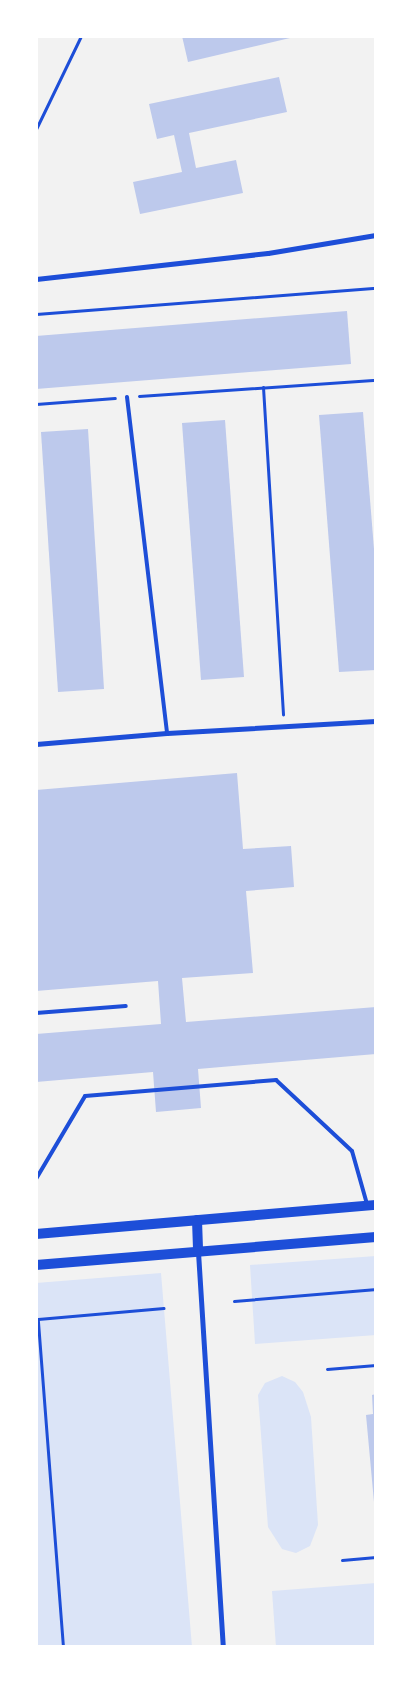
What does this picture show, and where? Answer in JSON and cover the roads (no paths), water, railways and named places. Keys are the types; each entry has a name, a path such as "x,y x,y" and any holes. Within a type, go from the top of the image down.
{"main road":[{"path":"36,1234 372,1206"},
{"path":"197,1220 198,1251"},
{"path":"36,1265 376,1237"}],"street":[{"path":"36,280 268,253 376,235"},
{"path":"36,744 167,733 376,721"},
{"path":"198,1251 223,1647"}],"lane":[{"path":"127,397 167,733"},
{"path":"36,1013 126,1006"},
{"path":"36,1180 84,1096 276,1080 352,1152 372,1206"}]}
